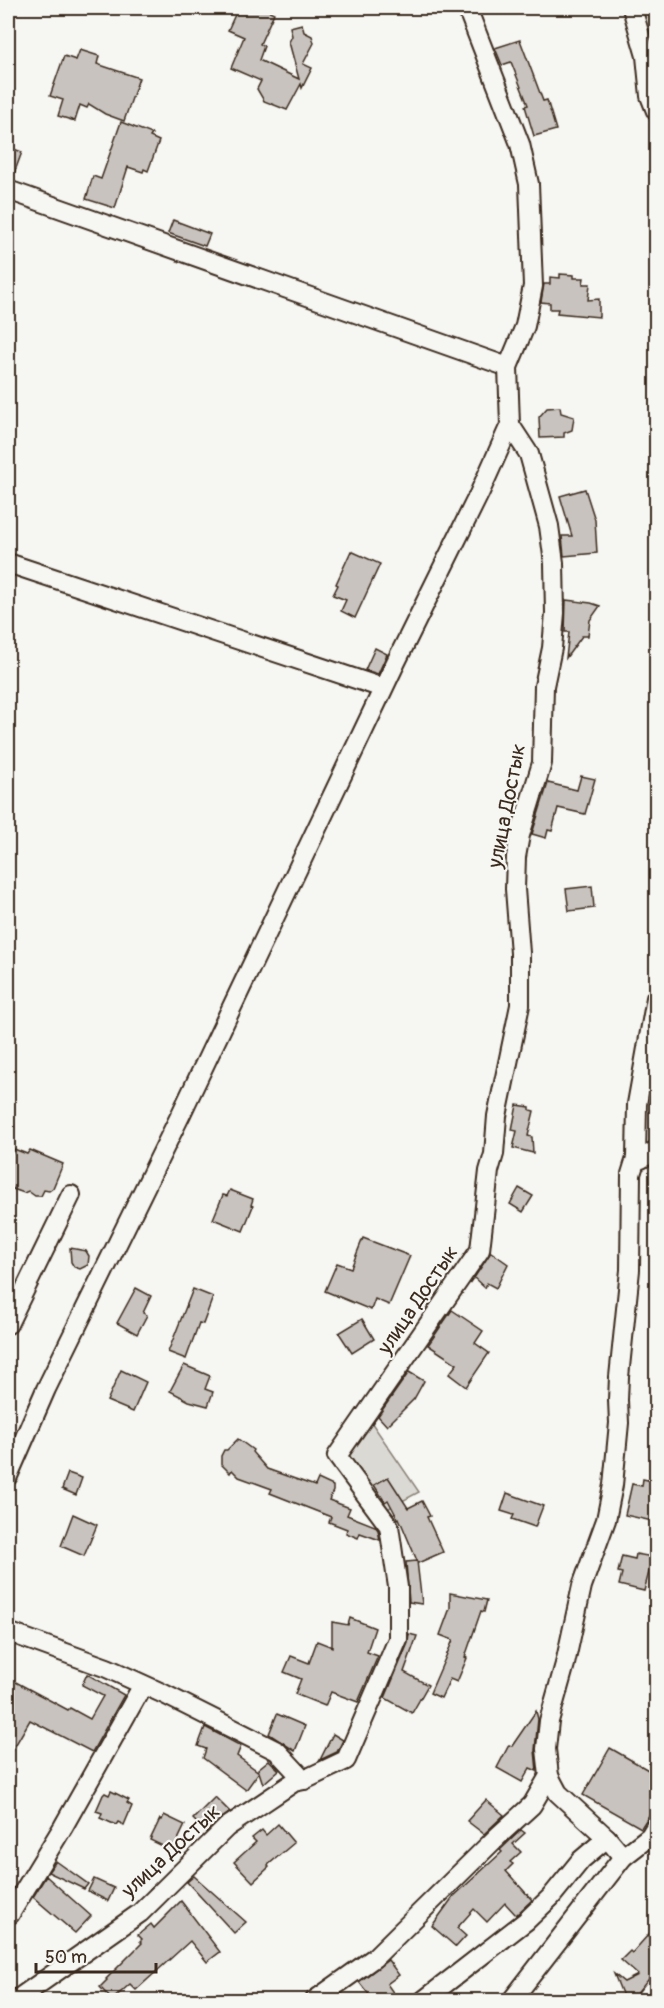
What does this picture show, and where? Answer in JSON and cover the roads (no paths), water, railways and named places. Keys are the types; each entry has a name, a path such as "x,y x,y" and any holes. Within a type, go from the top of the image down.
{"street":[{"path":"8,1476 46,1389 171,1135 510,425 508,367 525,326 533,286 528,184 520,144 467,8"},
{"path":"632,8 646,56 650,96 657,111"},
{"path":"8,190 508,367"},
{"name":"улица Достык","path":"16,2001 140,1913 227,1827 294,1782 304,1780 346,1760 398,1639 398,1587 389,1526 337,1456 480,1250 499,1105 520,1005 520,953 515,899 516,857 520,835 542,763 544,686 552,648 555,600 554,563 548,520 529,454 510,425"},
{"path":"8,563 384,688"},
{"path":"623,1857 607,1838 558,1793 549,1776 546,1749 549,1721 565,1664 582,1586 606,1520 613,1485 620,1423 618,1400 630,1270 632,1174 636,1158 637,1104 657,998"},
{"path":"636,1158 641,1159 657,1150"},
{"path":"8,1324 71,1195"},
{"path":"8,1632 107,1668 164,1694 277,1751 304,1780"},
{"path":"10,1914 63,1827 142,1685"},
{"path":"532,1805 549,1776"},
{"path":"315,2001 374,1958 532,1805 549,1794 558,1793"},
{"path":"512,2001 623,1857 650,1836 657,1826"},
{"path":"424,2001 525,1921 551,1897 581,1860 607,1838"}]}
